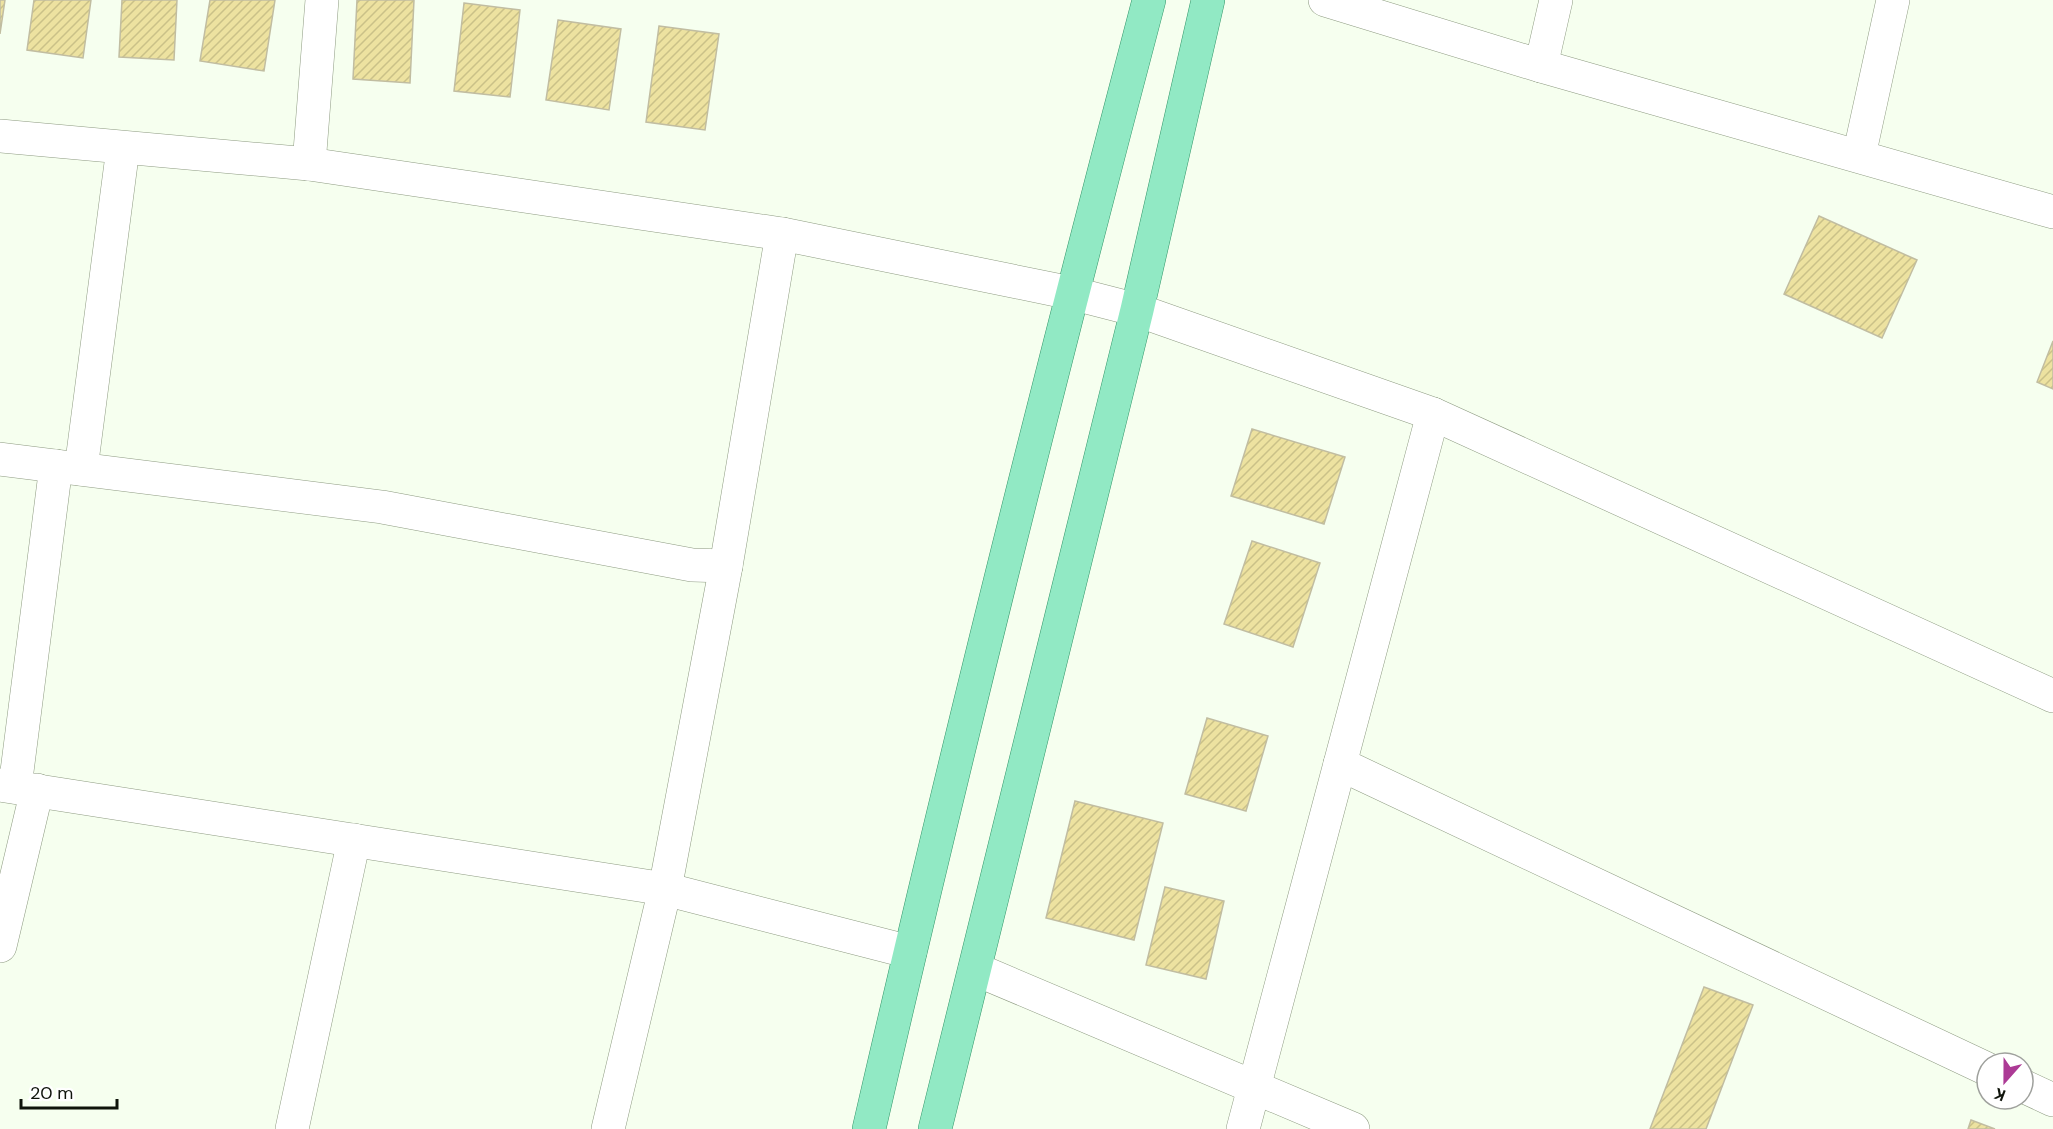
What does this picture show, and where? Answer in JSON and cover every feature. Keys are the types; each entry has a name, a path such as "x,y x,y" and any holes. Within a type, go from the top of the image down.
{"main road":[{"path":"869,1129 1071,293 1149,0"},
{"path":"936,1129 1137,310 1208,0"}],"street":[{"path":"309,164 322,0"},
{"path":"1325,0 1540,66 2053,212"},
{"path":"1540,66 1556,0"},
{"path":"1859,156 1893,0"},
{"path":"0,136 309,164 782,234 1071,293 1137,310 1433,414 2053,696"},
{"path":"0,946 17,787 68,467 123,148"},
{"path":"608,1129 665,890 726,566 782,234"},
{"path":"1243,1129 1433,414"},
{"path":"0,459 382,507 692,566 726,566"},
{"path":"1340,764 1975,1063"},
{"path":"17,787 665,890 910,952"},
{"path":"292,1129 354,840"},
{"path":"975,969 1353,1129"},
{"path":"2035,1092 2053,1100"}],"building":[{"path":"0,0 5,0 0,34"},
{"path":"34,0 91,0 83,58 27,50"},
{"path":"122,0 177,0 174,60 119,57"},
{"path":"210,0 275,0 264,71 200,61"},
{"path":"357,0 414,0 410,83 353,79"},
{"path":"464,3 520,10 510,97 454,91"},
{"path":"558,20 621,29 609,110 546,100"},
{"path":"659,26 719,34 705,130 646,122"},
{"path":"1819,216 1917,260 1882,338 1784,294"},
{"path":"2053,341 2053,389 2037,382"},
{"path":"1252,429 1345,457 1324,524 1231,496"},
{"path":"1252,541 1320,563 1293,647 1224,624"},
{"path":"1207,718 1268,736 1246,811 1185,794"},
{"path":"1075,801 1163,823 1134,940 1046,918"},
{"path":"1165,887 1224,901 1206,979 1146,965"},
{"path":"1704,987 1753,1005 1706,1129 1650,1129"},
{"path":"1971,1120 1995,1129 1968,1129"}]}
